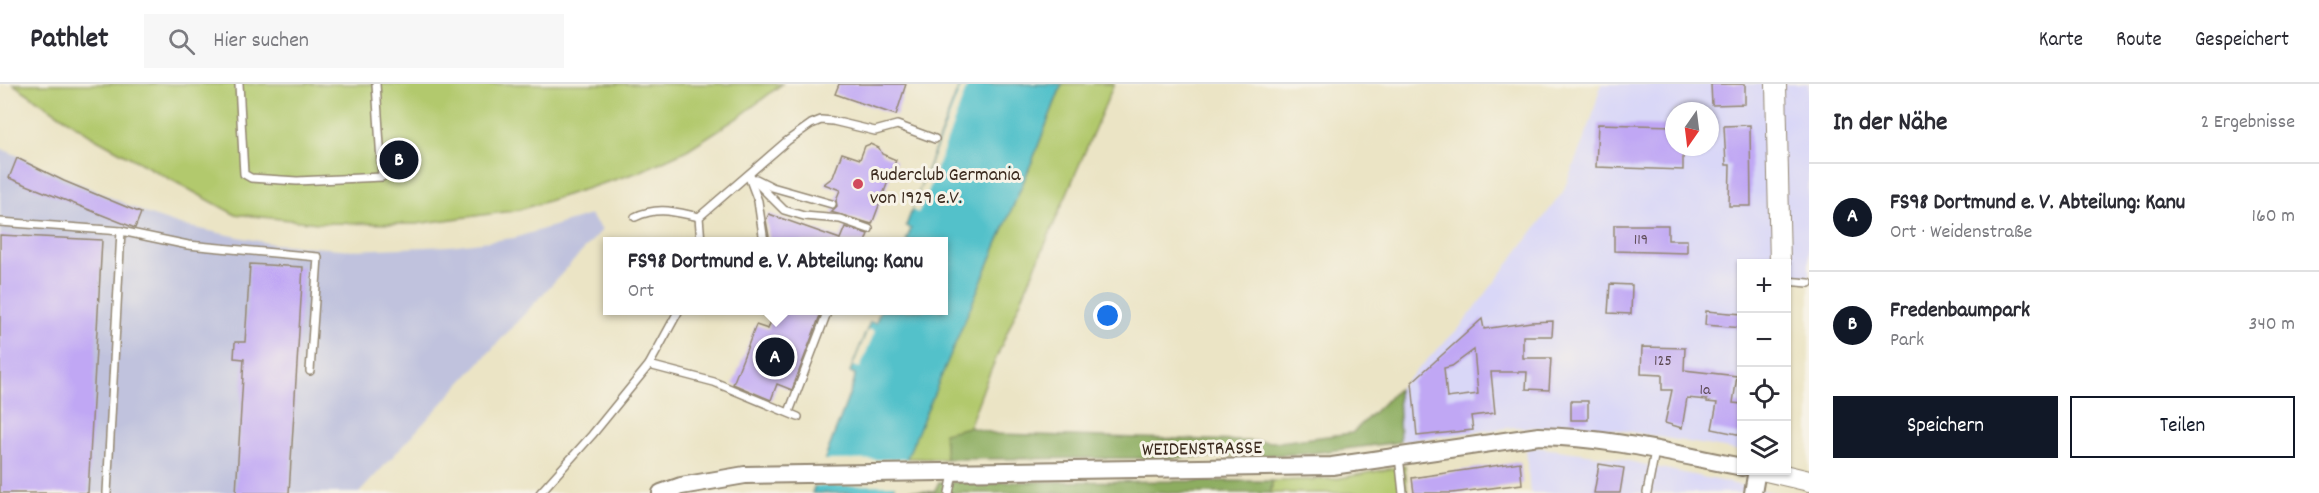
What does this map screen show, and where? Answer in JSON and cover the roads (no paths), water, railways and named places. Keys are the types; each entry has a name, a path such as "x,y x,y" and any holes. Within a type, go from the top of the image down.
{"main road":[{"path":"1776,84 1780,259"},
{"path":"1779,475 1809,481"}],"street":[{"name":"WEIDENSTRASSE","path":"661,493 713,479 779,473 1332,466 1539,436 1586,439 1737,466"},
{"path":"1753,493 1758,475"}],"lane":[{"path":"239,84 244,174 251,178 297,181 382,177 376,84"},
{"path":"699,217 786,141 811,124 822,120 849,123 875,131 897,125 935,139"},
{"path":"748,175 772,187 832,204"},
{"path":"748,175 784,210 804,216 840,219 869,229"},
{"path":"748,175 758,201 763,237"},
{"path":"635,217 650,210 664,210 699,217"},
{"path":"699,217 701,237"},
{"path":"0,222 121,231 188,245 318,257 310,370"},
{"path":"106,493 121,231"},
{"path":"1791,281 1809,283"},
{"path":"540,493 592,435 649,365 676,315"},
{"path":"789,412 826,315"},
{"path":"649,365 714,382 798,417"},
{"path":"1647,493 1656,450"},
{"path":"1398,456 1403,493"},
{"path":"945,471 949,493"}],"water":[{"path":"960,84 1062,84 1033,159 892,493 812,493 854,382 855,374 850,372 870,322 876,323 879,315 948,315 948,237 908,237 911,229 906,226"}],"place":[{"name":"Fredenbaumpark","path":"399,160"},
{"name":"Ruderclub Germania von 1929 e.V.","path":"858,184"},
{"name":"FS98 Dortmund e. V. Abteilung: Kanu","path":"775,357"}]}
